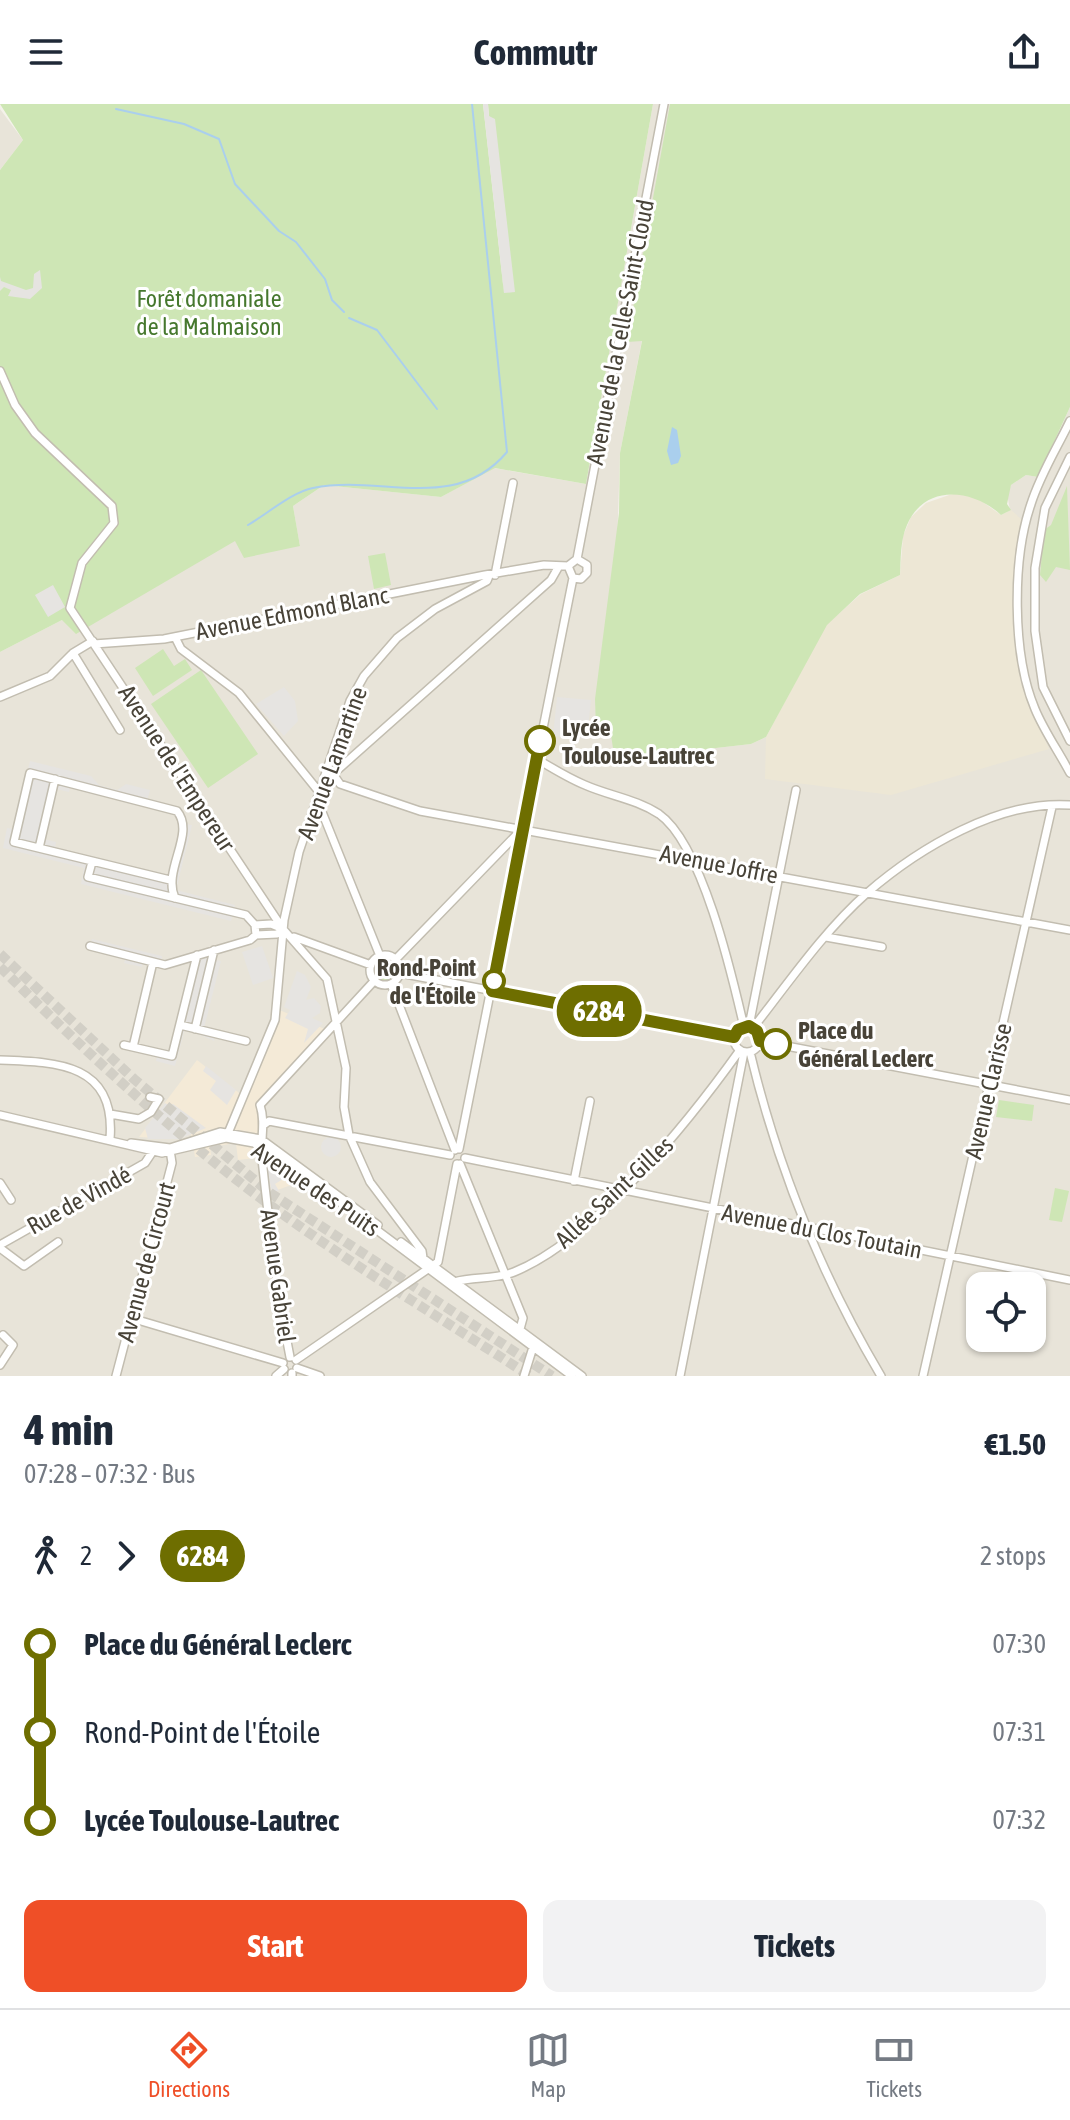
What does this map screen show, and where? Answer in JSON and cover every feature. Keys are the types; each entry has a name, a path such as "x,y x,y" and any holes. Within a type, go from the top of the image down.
{"street":[{"name":"Avenue de la Celle-Saint-Cloud","path":"455,1151 492,991 573,578 581,579 587,573 587,565 577,559 664,104"},
{"name":"Avenue de l'Empereur","path":"0,371 15,405 35,433 101,492 115,514 107,535 82,563 70,608 283,929"},
{"path":"1070,421 1034,494 1019,561 1021,658 1025,679 1035,710 1070,773"},
{"path":"1070,457 1051,493 1041,524 1035,568 1035,631 1043,687 1070,741"},
{"path":"492,576 513,483"},
{"path":"573,578 568,566 577,559"},
{"name":"Avenue Edmond Blanc","path":"94,642 175,637 460,580 544,565 568,566"},
{"path":"329,774 551,580 559,566"},
{"name":"Avenue Lamartine","path":"227,1136 275,1020 283,929 304,831 329,774 350,701 364,676 412,625 492,576"},
{"path":"460,580 462,596"},
{"path":"175,637 181,649 239,693 319,797 380,956"},
{"path":"0,697 50,676 73,653 94,642"},
{"path":"73,653 120,730"},
{"path":"537,759 586,786 641,803 661,815 679,835 692,859 749,1027 760,1041 1070,1100"},
{"path":"170,880 14,842 30,773 172,808 181,815 183,827 170,880 175,898"},
{"name":"Avenue Joffre","path":"329,774 340,784 420,811 1070,930"},
{"path":"39,848 55,779"},
{"path":"749,1027 796,790"},
{"path":"734,1037 749,1027 868,892 960,828 1023,809 1070,805"},
{"name":"Avenue Clarisse","path":"923,1376 1052,807"},
{"path":"396,959 523,828"},
{"path":"505,847 519,848"},
{"path":"92,862 88,877 246,915 255,925 253,941"},
{"path":"255,925 271,924 294,937 327,979 340,1016 346,1068 344,1107 349,1135 370,1182 422,1251 423,1258"},
{"path":"90,946 165,965 277,934 283,929"},
{"path":"294,937 371,965"},
{"path":"826,937 882,947"},
{"path":"195,1029 214,950"},
{"path":"153,962 128,1046 172,1056 197,955"},
{"path":"380,956 396,959"},
{"path":"371,965 380,956"},
{"path":"396,959 400,973"},
{"path":"371,965 375,980"},
{"path":"400,973 734,1037 745,1051 776,1150 806,1227 861,1342 881,1376"},
{"path":"391,984 400,973"},
{"path":"261,1143 265,1124 261,1101 375,980"},
{"path":"375,980 391,984"},
{"path":"391,984 523,1318 520,1329"},
{"path":"180,1025 246,1041"},
{"path":"680,1376 745,1051 760,1041"},
{"name":"Allée Saint-Gilles","path":"454,1282 505,1276 541,1258 621,1191 698,1109 745,1051"},
{"path":"0,1060 68,1067 89,1075 102,1090 110,1114 110,1139"},
{"path":"110,1114 139,1119 156,1107 159,1099 150,1097"},
{"path":"574,1181 590,1101"},
{"name":"Avenue des Puits","path":"0,1115 170,1151 227,1136 261,1143 582,1376"},
{"path":"265,1124 269,1121 455,1151"},
{"name":"Avenue Gabriel","path":"261,1143 291,1367"},
{"name":"Rue de Vindé","path":"0,1246 145,1163 155,1149"},
{"name":"Avenue de Circourt","path":"116,1376 172,1163 170,1151"},
{"path":"276,1376 440,1257 461,1162 455,1151"},
{"name":"Avenue du Clos Toutain","path":"461,1162 574,1181 1070,1280"},
{"path":"0,1183 11,1200"},
{"name":"Avenue des Puits","path":"336,1196 423,1258 484,1307 520,1329 572,1376"},
{"path":"0,1246 24,1266 58,1242"},
{"path":"131,1318 320,1376"},
{"path":"0,1365 13,1345 3,1335"},
{"path":"524,1376 534,1344"}],"shaded area":[{"path":"483,104 488,104 489,116 495,119 515,292 504,293"},
{"path":"653,104 805,104 642,340 620,453 611,735 655,755 751,744 766,737 1010,510 1007,494 1011,485 1026,475 1038,477 1070,407 1070,1376 0,1376 0,652 236,540 300,546 293,506 324,485 441,497 494,468 586,484"},
{"path":"0,109 23,140 0,170"},
{"path":"40,270 42,288 30,299 8,296 11,290 4,287 0,291 0,277 1,281 26,290 33,288 34,274"},
{"path":"955,493 973,495 1001,515 1011,510 1021,519 1014,573 1016,651 1022,686 1049,749 891,795 765,779 766,737 826,625 861,594 900,575 903,536 911,517 926,503"},
{"path":"53,585 65,607 48,617 35,595"},
{"path":"284,687 295,701 298,721 284,736 256,704"},
{"path":"557,697 591,700 587,739 553,736"},
{"path":"30,761 91,776 99,785 117,790 126,784 150,790 147,801 71,784 69,792 56,789 44,839 56,842 55,849 172,877 185,824 192,825 176,890 235,905 231,921 81,884 84,868 3,848 7,828 13,829"},
{"path":"92,939 162,956 161,963 144,959 142,967 124,963 126,958 89,948"},
{"path":"262,946 273,978 253,985 242,952"},
{"path":"199,956 221,961 204,1028 216,1032 214,1041 185,1028 175,1066 156,1061 157,1054 173,1058"},
{"path":"297,971 305,975 311,987 306,1000 314,998 321,1006 320,1013 312,1018 323,1023 304,1043 308,1029 285,1018 290,1010 284,1007"},
{"path":"277,1009 327,1030 263,1098 261,1135 273,1160 291,1174 294,1184 272,1192 266,1165 258,1165 256,1158 238,1160 236,1143 210,1147 211,1155 195,1157 191,1134 179,1139 139,1137 197,1060 243,1096"},
{"path":"206,1066 236,1090 227,1105 210,1090 216,1081 203,1071"},
{"path":"165,1103 173,1104 206,1128 179,1139 148,1139 145,1128"},
{"path":"331,1137 338,1140 341,1147 338,1154 331,1157 324,1154 321,1147 324,1140"},
{"path":"273,1160 291,1174 275,1184 279,1191 272,1192 266,1164"}],"green space":[{"name":"Forêt domaniale de la Malmaison","path":"0,104 483,104 504,293 488,104 653,104 586,484 495,468 441,497 324,485 293,506 300,546 244,558 235,541 76,634 62,620 0,652 0,170 23,140"},
{"path":"670,104 1070,104 1070,407 1038,477 1026,475 1011,485 1007,504 1011,510 1001,515 977,500 950,494 925,502 915,511 903,537 900,575 860,594 827,625 766,737 751,744 655,755 613,748 611,735 596,729 595,699 619,513 620,453 642,341 627,342"},
{"path":"1067,486 1070,570 1056,567 1046,582 1040,575 1044,530 1051,525"},
{"path":"385,553 391,585 374,589 368,556"},
{"path":"163,649 174,666 185,659 192,670 153,696 135,668"},
{"path":"201,670 258,754 208,788 151,704"},
{"path":"385,957 393,961 397,969 393,977 385,981 377,977 373,969 377,961"},
{"path":"999,1100 1034,1105 1032,1121 996,1117"},
{"path":"1055,1188 1069,1191 1062,1222 1049,1220"}],"water":[{"path":"672,427 677,430 681,456 678,463 671,465 667,451"}],"waterway":[{"path":"248,525 305,490 339,485 441,487 464,482 487,471 507,452 472,104"},
{"path":"116,109 184,124 219,139 235,184 279,231 296,242 325,279 332,300 344,312"},
{"path":"349,318 377,330 437,409"}],"tunnel":[{"path":"0,954 134,1079 270,1193 552,1376"},
{"path":"0,967 124,1085 255,1194 356,1265 530,1376"}],"bus line":[{"name":"6284","path":"540,741 492,991 734,1037 738,1030 749,1026 760,1035 760,1041 776,1044"}],"place":[{"name":"Lycée Toulouse-Lautrec","path":"540,741"},
{"name":"Rond-Point de l'Étoile","path":"494,981"},
{"name":"Place du Général Leclerc","path":"776,1044"}]}
